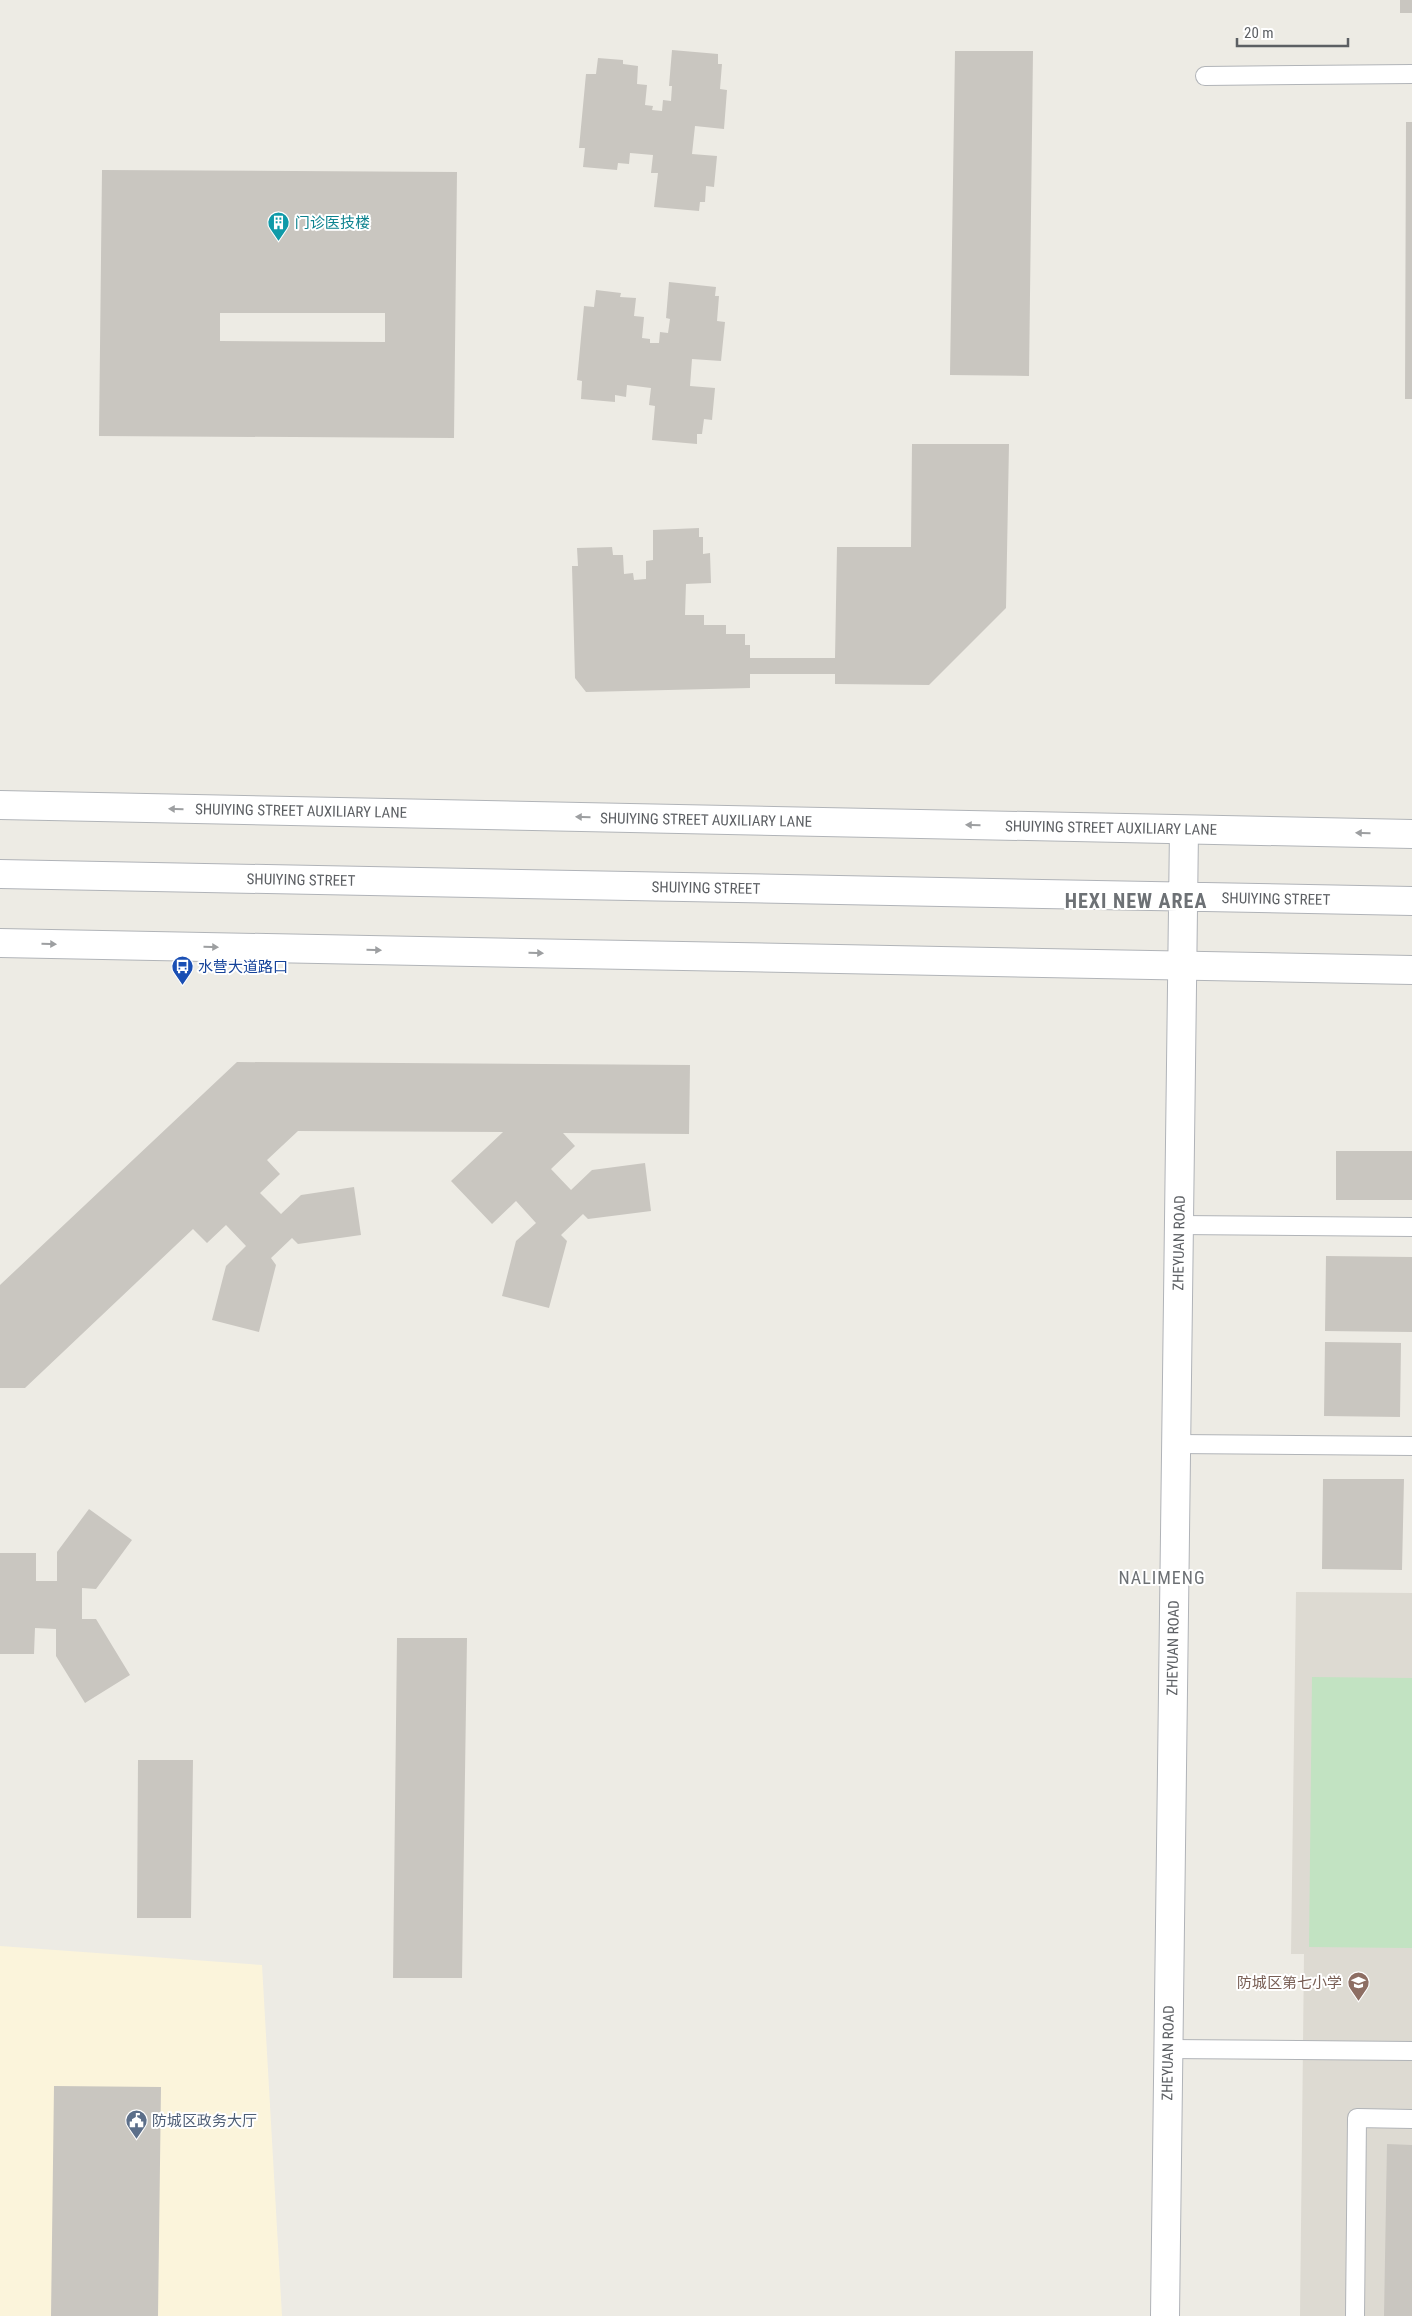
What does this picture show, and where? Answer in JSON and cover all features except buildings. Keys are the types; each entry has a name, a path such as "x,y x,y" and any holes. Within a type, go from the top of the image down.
{"street":[{"name":"SHUIYING STREET AUXILIARY LANE","path":"0,805 1412,834"},
{"name":"ZHEYUAN ROAD","path":"1165,2316 1184,830"},
{"name":"SHUIYING STREET","path":"0,874 1412,901"},
{"path":"0,943 1412,970"}],"lane":[{"path":"1205,76 1412,74"},
{"path":"1179,1225 1412,1226"},
{"path":"1176,1444 1412,1446"},
{"path":"1168,2049 1412,2050"},
{"path":"1355,2316 1357,2118 1412,2118"}],"shaded area":[{"name":"防城区第七小学","path":"1296,1592 1412,1593 1412,2316 1300,2316 1304,1954 1291,1954"},
{"name":"防城区政务大厅","path":"0,1946 262,1965 282,2316 0,2316"}],"green space":[{"path":"1312,1677 1412,1678 1412,1948 1309,1947"}],"place":[{"name":"门诊医技楼","path":"279,242"},
{"name":"水营大道路口","path":"182,986"},
{"name":"防城区第七小学","path":"1358,2002"},
{"name":"防城区政务大厅","path":"136,2140"}],"district":[{"name":"HEXI NEW AREA","path":"1136,901"},
{"name":"NALIMENG","path":"1162,1578"}]}
